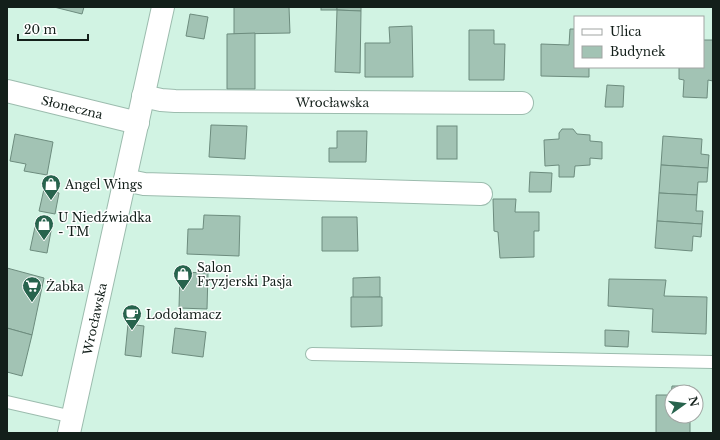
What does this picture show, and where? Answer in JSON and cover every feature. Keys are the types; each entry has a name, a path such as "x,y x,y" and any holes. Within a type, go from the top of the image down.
{"street":[{"name":"Wrocławska","path":"71,425 163,7"},
{"name":"Słoneczna","path":"7,91 138,123"},
{"name":"Wrocławska","path":"143,96 175,101 522,103"},
{"path":"125,180 144,184 481,194"}],"lane":[{"path":"312,354 713,362"},
{"path":"7,402 71,425"}],"building":[{"path":"54,7 84,7 82,14"},
{"path":"234,7 289,7 290,33 234,34"},
{"path":"321,7 337,7 337,10 321,10"},
{"path":"337,7 361,7 361,11 337,10"},
{"path":"337,10 361,11 360,73 335,72"},
{"path":"190,14 208,17 204,39 186,36"},
{"path":"412,26 413,77 365,77 365,43 390,43 389,27"},
{"path":"570,29 574,29 574,68 589,68 589,77 541,76 541,44 569,45"},
{"path":"469,30 494,30 494,44 505,44 504,80 469,80"},
{"path":"255,33 255,89 227,89 227,34"},
{"path":"704,40 713,40 713,81 708,80 707,98 683,97 684,80 679,79 679,68 704,68"},
{"path":"607,85 624,86 623,107 605,107"},
{"path":"211,125 247,126 245,159 209,157"},
{"path":"437,126 457,126 457,159 437,159"},
{"path":"562,129 573,129 577,134 590,135 590,141 602,142 602,159 590,158 590,165 575,166 574,177 559,177 559,165 545,166 544,140 559,139 559,133"},
{"path":"337,131 367,131 366,162 329,162 329,148 337,148"},
{"path":"15,134 53,142 47,175 24,171 26,164 10,161"},
{"path":"663,136 702,139 701,154 709,155 708,168 661,165"},
{"path":"661,165 708,168 707,182 698,182 697,195 659,193"},
{"path":"530,172 552,173 551,192 529,192"},
{"path":"44,189 59,193 55,214 39,211"},
{"path":"659,193 697,195 696,211 703,211 702,224 657,221"},
{"path":"493,199 516,199 515,212 539,212 539,231 534,231 534,257 500,258 498,232 494,231"},
{"path":"204,215 240,216 239,256 187,254 188,229 203,229"},
{"path":"322,217 357,217 358,251 322,251"},
{"path":"657,221 702,224 701,237 693,236 692,251 655,248"},
{"path":"35,227 51,231 47,253 30,250"},
{"path":"7,268 44,278 32,335 7,328"},
{"path":"180,272 208,273 207,309 179,308"},
{"path":"380,277 380,297 353,298 353,278"},
{"path":"609,279 666,280 664,296 707,297 706,334 652,332 653,309 608,306"},
{"path":"351,297 382,297 382,326 351,327"},
{"path":"128,324 144,326 141,357 125,355"},
{"path":"7,328 32,335 22,376 7,372"},
{"path":"175,328 206,332 203,357 172,353"},
{"path":"605,330 629,331 628,347 605,346"},
{"path":"656,395 664,395 664,424 690,424 690,433 656,433"}],"place":[{"name":"Angel Wings","path":"51,201"},
{"name":"U Niedźwiadka - TM","path":"44,241"},
{"name":"Salon Fryzjerski Pasja","path":"183,291"},
{"name":"Żabka","path":"32,303"},
{"name":"Lodołamacz","path":"132,331"}]}
